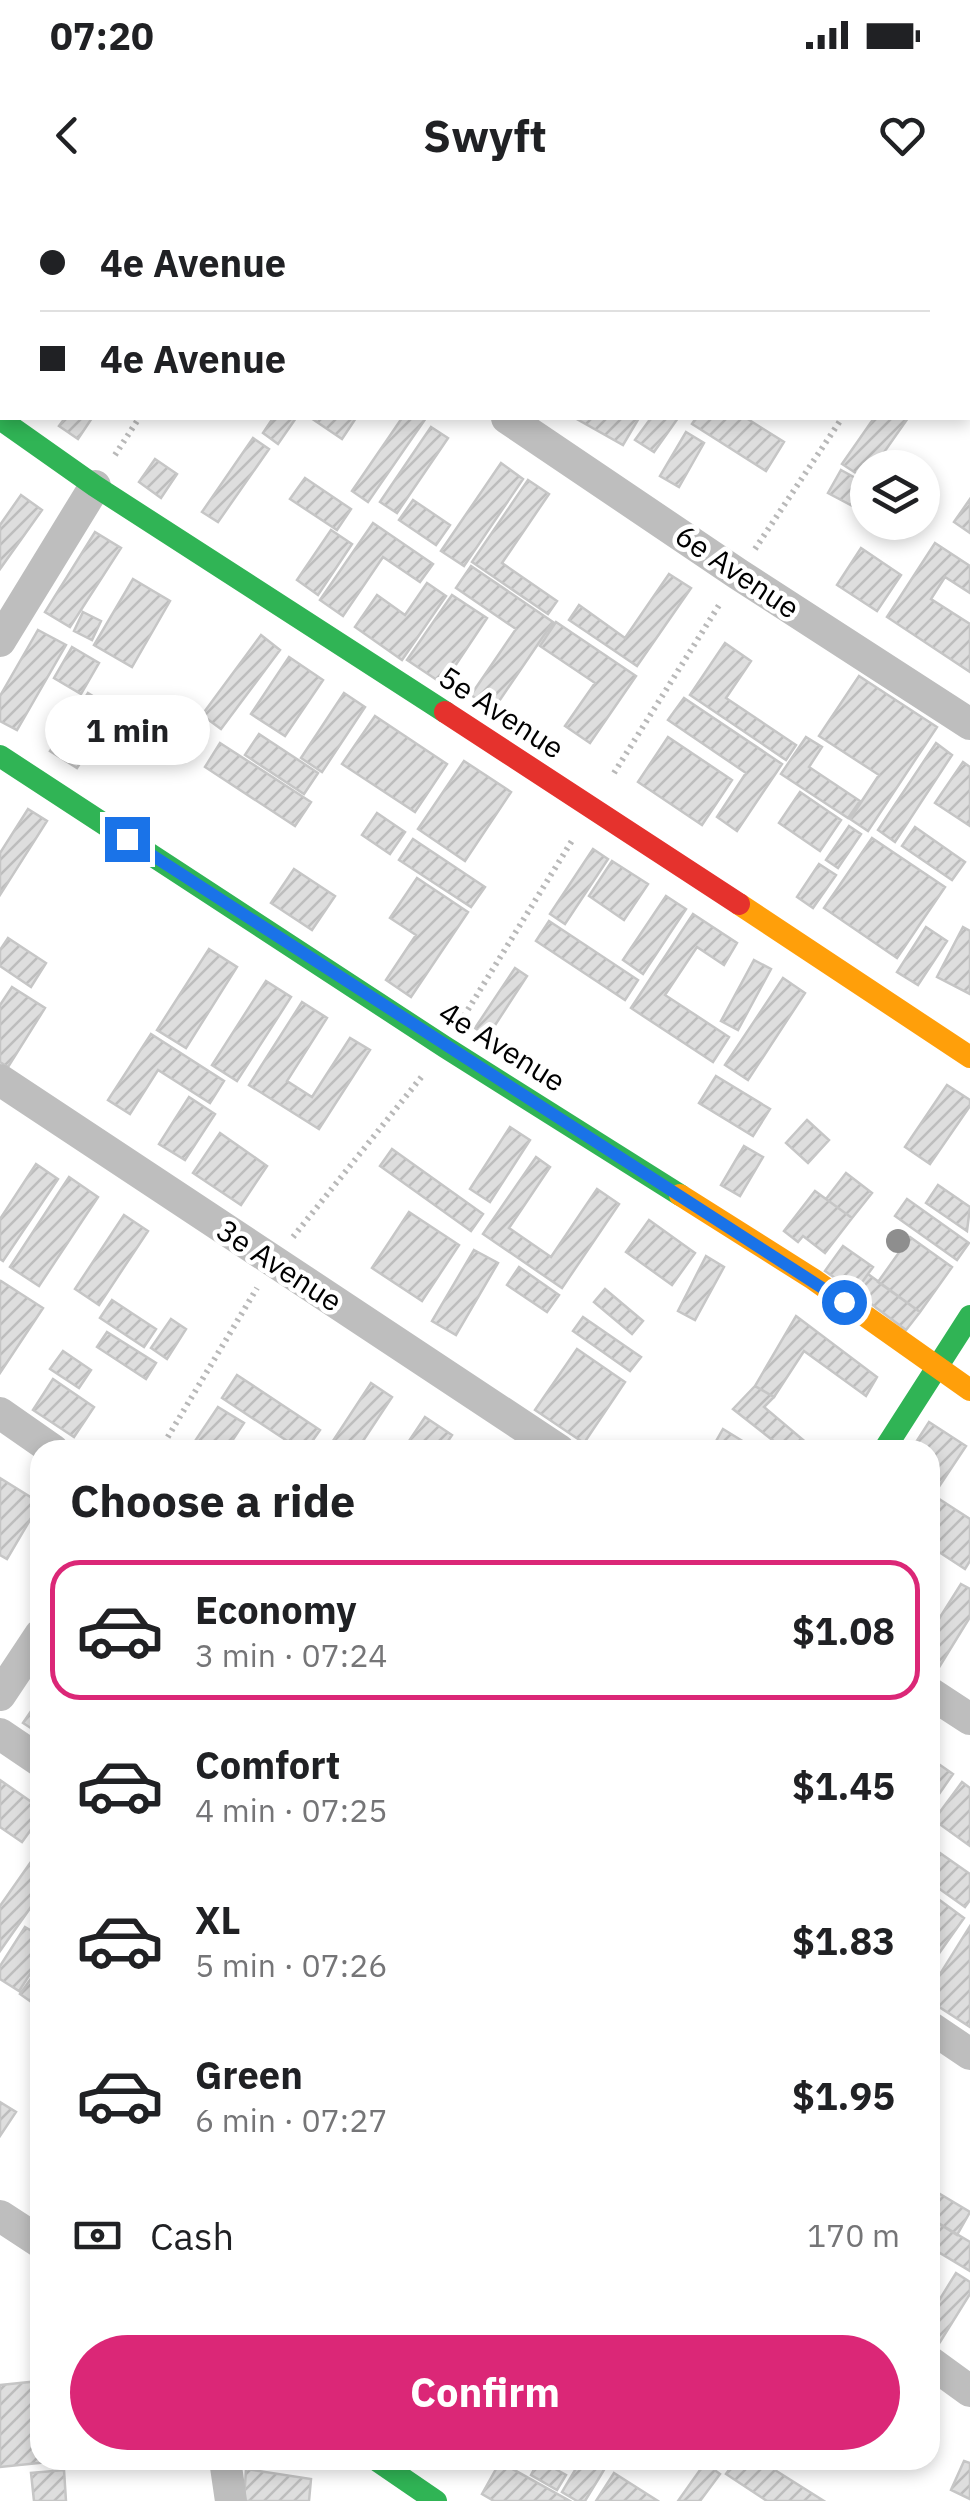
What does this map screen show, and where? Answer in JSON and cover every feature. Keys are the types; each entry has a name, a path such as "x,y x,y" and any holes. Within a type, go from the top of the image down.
{"street":[{"name":"5e Avenue","path":"1,420 96,486 970,1057"},
{"name":"6e Avenue","path":"509,420 970,724"},
{"path":"0,641 96,486"},
{"name":"4e Avenue","path":"0,756 813,1280 970,1390"},
{"name":"3e Avenue","path":"0,1080 545,1440"},
{"path":"890,1440 970,1316"},
{"path":"0,1413 39,1440"},
{"path":"0,1696 30,1650"},
{"path":"940,1700 970,1720"},
{"path":"0,1734 30,1754"},
{"path":"940,2034 970,2054"},
{"path":"0,2216 30,2236"},
{"path":"940,2369 969,2388"},
{"path":"226,2470 231,2501"},
{"path":"391,2470 436,2501"}],"path":[{"path":"166,1440 273,1262 446,1047 738,574 841,420"}],"building":[{"path":"64,420 91,420 78,439 59,426"},
{"path":"272,420 295,420 278,444 263,433"},
{"path":"314,420 355,420 342,439"},
{"path":"401,420 425,420 368,502 352,491"},
{"path":"579,420 638,420 623,445"},
{"path":"650,420 677,420 654,452 635,440"},
{"path":"695,420 749,420 784,442 766,471 692,424"},
{"path":"873,420 907,420 886,450 852,450"},
{"path":"431,427 448,438 397,513 380,502"},
{"path":"686,432 704,443 679,487 660,476"},
{"path":"253,438 269,449 218,522 202,512"},
{"path":"850,452 850,469 842,464"},
{"path":"155,459 177,474 161,498 139,482"},
{"path":"501,463 523,479 464,566 441,551"},
{"path":"841,470 850,475 850,505 828,493"},
{"path":"305,478 351,509 337,530 290,499"},
{"path":"528,480 549,494 502,563 557,601 548,614 472,562"},
{"path":"21,495 42,510 0,569 0,525"},
{"path":"970,499 970,533 954,522"},
{"path":"413,500 450,525 436,545 399,520"},
{"path":"373,523 433,564 420,582 383,557 343,616 320,600"},
{"path":"331,530 352,544 318,595 297,580"},
{"path":"95,532 121,548 70,627 45,612"},
{"path":"935,543 970,566 970,593 945,577 931,599 970,624 970,672 887,617"},
{"path":"861,548 901,575 877,611 837,585"},
{"path":"471,566 553,622 493,710 471,695 516,629 456,588"},
{"path":"669,574 691,588 637,666 569,620 579,605 625,638"},
{"path":"133,579 170,601 132,667 94,645"},
{"path":"427,583 446,596 402,660 355,627 377,595 405,615"},
{"path":"452,595 487,618 443,684 407,660"},
{"path":"83,612 101,621 92,640 74,631"},
{"path":"556,622 636,676 590,743 565,726 595,683 540,646"},
{"path":"38,630 66,645 17,730 0,721 0,696"},
{"path":"261,635 280,650 221,729 202,715"},
{"path":"725,643 751,661 726,698 796,745 786,760 690,695"},
{"path":"72,647 99,663 81,694 54,678"},
{"path":"289,657 323,680 285,736 251,714"},
{"path":"859,676 937,727 868,831 850,819 879,775 819,736"},
{"path":"88,693 115,710 77,768 50,751"},
{"path":"344,693 365,707 322,772 301,758"},
{"path":"684,698 782,764 737,831 717,817 746,773 668,720"},
{"path":"375,716 447,764 415,812 342,764"},
{"path":"259,734 318,773 304,794 245,755"},
{"path":"668,737 732,780 702,825 638,782"},
{"path":"806,737 822,747 809,767 860,801 848,818 781,774"},
{"path":"220,743 311,802 295,826 205,767"},
{"path":"936,743 952,755 895,842 878,830"},
{"path":"464,761 511,792 465,861 418,829"},
{"path":"963,762 970,767 970,826 935,803"},
{"path":"800,792 841,820 820,851 779,823"},
{"path":"28,809 47,821 0,895 0,853"},
{"path":"377,813 405,832 390,854 362,835"},
{"path":"849,826 861,834 838,868 826,860"},
{"path":"915,827 965,862 952,880 902,846"},
{"path":"872,838 945,887 897,958 824,908"},
{"path":"413,839 485,887 471,907 399,860"},
{"path":"593,849 608,859 565,924 550,914"},
{"path":"612,861 648,884 624,920 589,896"},
{"path":"819,864 836,875 813,908 797,897"},
{"path":"294,869 335,896 312,930 271,903"},
{"path":"417,878 468,912 411,997 386,980 416,935 390,918"},
{"path":"666,896 686,909 643,974 623,960"},
{"path":"693,914 737,943 724,965 697,947 665,995 729,1037 713,1062 631,1008"},
{"path":"549,921 638,980 625,1000 536,941"},
{"path":"926,927 947,941 918,985 897,972"},
{"path":"963,927 970,931 970,994 937,977"},
{"path":"8,938 46,963 31,987 0,966 0,950"},
{"path":"209,949 237,967 186,1048 157,1030"},
{"path":"754,960 771,969 738,1030 721,1021"},
{"path":"515,968 527,976 488,1036 475,1028"},
{"path":"783,978 805,993 748,1080 725,1065"},
{"path":"266,981 291,997 237,1081 212,1065"},
{"path":"12,987 45,1008 8,1067 0,1062 0,1005"},
{"path":"302,1002 327,1018 287,1081 312,1097 350,1038 370,1050 319,1129 249,1085"},
{"path":"151,1034 224,1081 210,1103 158,1070 130,1114 108,1100"},
{"path":"716,1076 770,1109 753,1136 699,1103"},
{"path":"947,1085 970,1100 970,1106 930,1164 905,1147"},
{"path":"189,1097 215,1114 185,1160 159,1144"},
{"path":"807,1120 829,1140 808,1163 786,1143"},
{"path":"510,1127 530,1140 490,1202 470,1189"},
{"path":"220,1133 267,1166 241,1205 193,1173"},
{"path":"744,1146 763,1157 740,1196 721,1185"},
{"path":"392,1149 483,1214 471,1231 380,1166"},
{"path":"536,1157 550,1167 509,1228 551,1257 597,1189 619,1204 562,1288 483,1234"},
{"path":"36,1164 58,1179 3,1261 0,1219"},
{"path":"846,1173 872,1193 852,1218 826,1199"},
{"path":"69,1177 98,1197 39,1286 10,1267"},
{"path":"938,1185 970,1207 967,1231 926,1203"},
{"path":"815,1191 852,1218 825,1253 803,1236 798,1242 784,1231"},
{"path":"907,1199 969,1243 957,1260 895,1216"},
{"path":"409,1212 459,1245 422,1301 372,1268"},
{"path":"124,1215 148,1231 99,1305 75,1289"},
{"path":"649,1220 695,1253 672,1285 626,1252"},
{"path":"910,1237 952,1267 920,1312 878,1282"},
{"path":"843,1246 873,1267 855,1292 825,1271"},
{"path":"474,1250 498,1263 456,1335 432,1321"},
{"path":"706,1256 724,1267 695,1320 678,1311"},
{"path":"519,1267 559,1295 547,1312 507,1285"},
{"path":"868,1274 920,1312 906,1330 855,1292"},
{"path":"0,1283 43,1308 0,1373"},
{"path":"605,1289 643,1321 632,1334 594,1302"},
{"path":"112,1300 156,1329 144,1347 100,1318"},
{"path":"796,1316 877,1377 866,1396 804,1351 774,1397 755,1386"},
{"path":"583,1317 641,1357 630,1371 573,1331"},
{"path":"171,1319 186,1329 167,1359 151,1348"},
{"path":"107,1332 156,1363 146,1379 97,1347"},
{"path":"577,1349 625,1382 586,1440 580,1440 535,1410"},
{"path":"63,1351 91,1370 79,1388 50,1369"},
{"path":"237,1375 320,1430 313,1440 286,1440 222,1398"},
{"path":"53,1379 94,1407 74,1437 33,1410"},
{"path":"371,1383 392,1397 364,1440 334,1440"},
{"path":"755,1386 774,1397 764,1407 803,1440 772,1440 733,1409"},
{"path":"218,1407 244,1423 233,1440 196,1440"},
{"path":"425,1417 452,1435 449,1440 410,1440"},
{"path":"929,1422 966,1446 940,1485 940,1440 917,1440"},
{"path":"723,1429 741,1440 717,1440"},
{"path":"0,1478 30,1497 30,1520 7,1559 0,1555"},
{"path":"940,1500 970,1519 970,1561 965,1569 940,1553"},
{"path":"961,1584 970,1589 970,1617 940,1666 940,1617"},
{"path":"940,1765 953,1774 940,1793"},
{"path":"0,1780 30,1801 30,1831 22,1842 0,1827"},
{"path":"962,1782 970,1788 970,1846 940,1824 940,1812"},
{"path":"940,1853 970,1874 970,1900 965,1907 940,1889"},
{"path":"30,1863 30,1908 0,1951 0,1906"},
{"path":"940,1900 964,1918 940,1952"},
{"path":"970,1926 970,2027 940,2008 940,1974"},
{"path":"25,1927 30,1930 30,1974 19,1991 0,1979 0,1966"},
{"path":"30,1980 30,2001 20,1994"},
{"path":"0,2102 16,2112 0,2136"},
{"path":"940,2194 970,2212 957,2235 940,2224"},
{"path":"940,2224 970,2242 970,2271 940,2253"},
{"path":"956,2273 970,2282 970,2294 940,2342 940,2299"},
{"path":"30,2382 30,2464 0,2467 0,2385"},
{"path":"964,2461 970,2463 970,2499 951,2490"},
{"path":"64,2470 66,2501 34,2501 31,2473"},
{"path":"246,2470 311,2479 309,2501 244,2501"},
{"path":"496,2470 514,2470 570,2501 494,2501 482,2494"},
{"path":"534,2470 557,2470 566,2475 557,2490 531,2475"},
{"path":"575,2470 604,2470 585,2501 562,2492"},
{"path":"700,2470 720,2474 700,2501 678,2501"},
{"path":"729,2470 775,2470 824,2501 767,2501 726,2474"},
{"path":"614,2473 658,2501 596,2501"}],"traffic: fast":[{"path":"1,420 95,486 445,712"},
{"path":"0,756 445,1047 680,1195"},
{"path":"890,1440 970,1316"},
{"path":"391,2470 436,2501"}],"traffic: slow":[{"path":"739,904 970,1057"},
{"path":"680,1195 813,1279 970,1390"}],"traffic: jam":[{"path":"445,712 739,904"}],"route":[{"path":"127,839 844,1302"}]}
